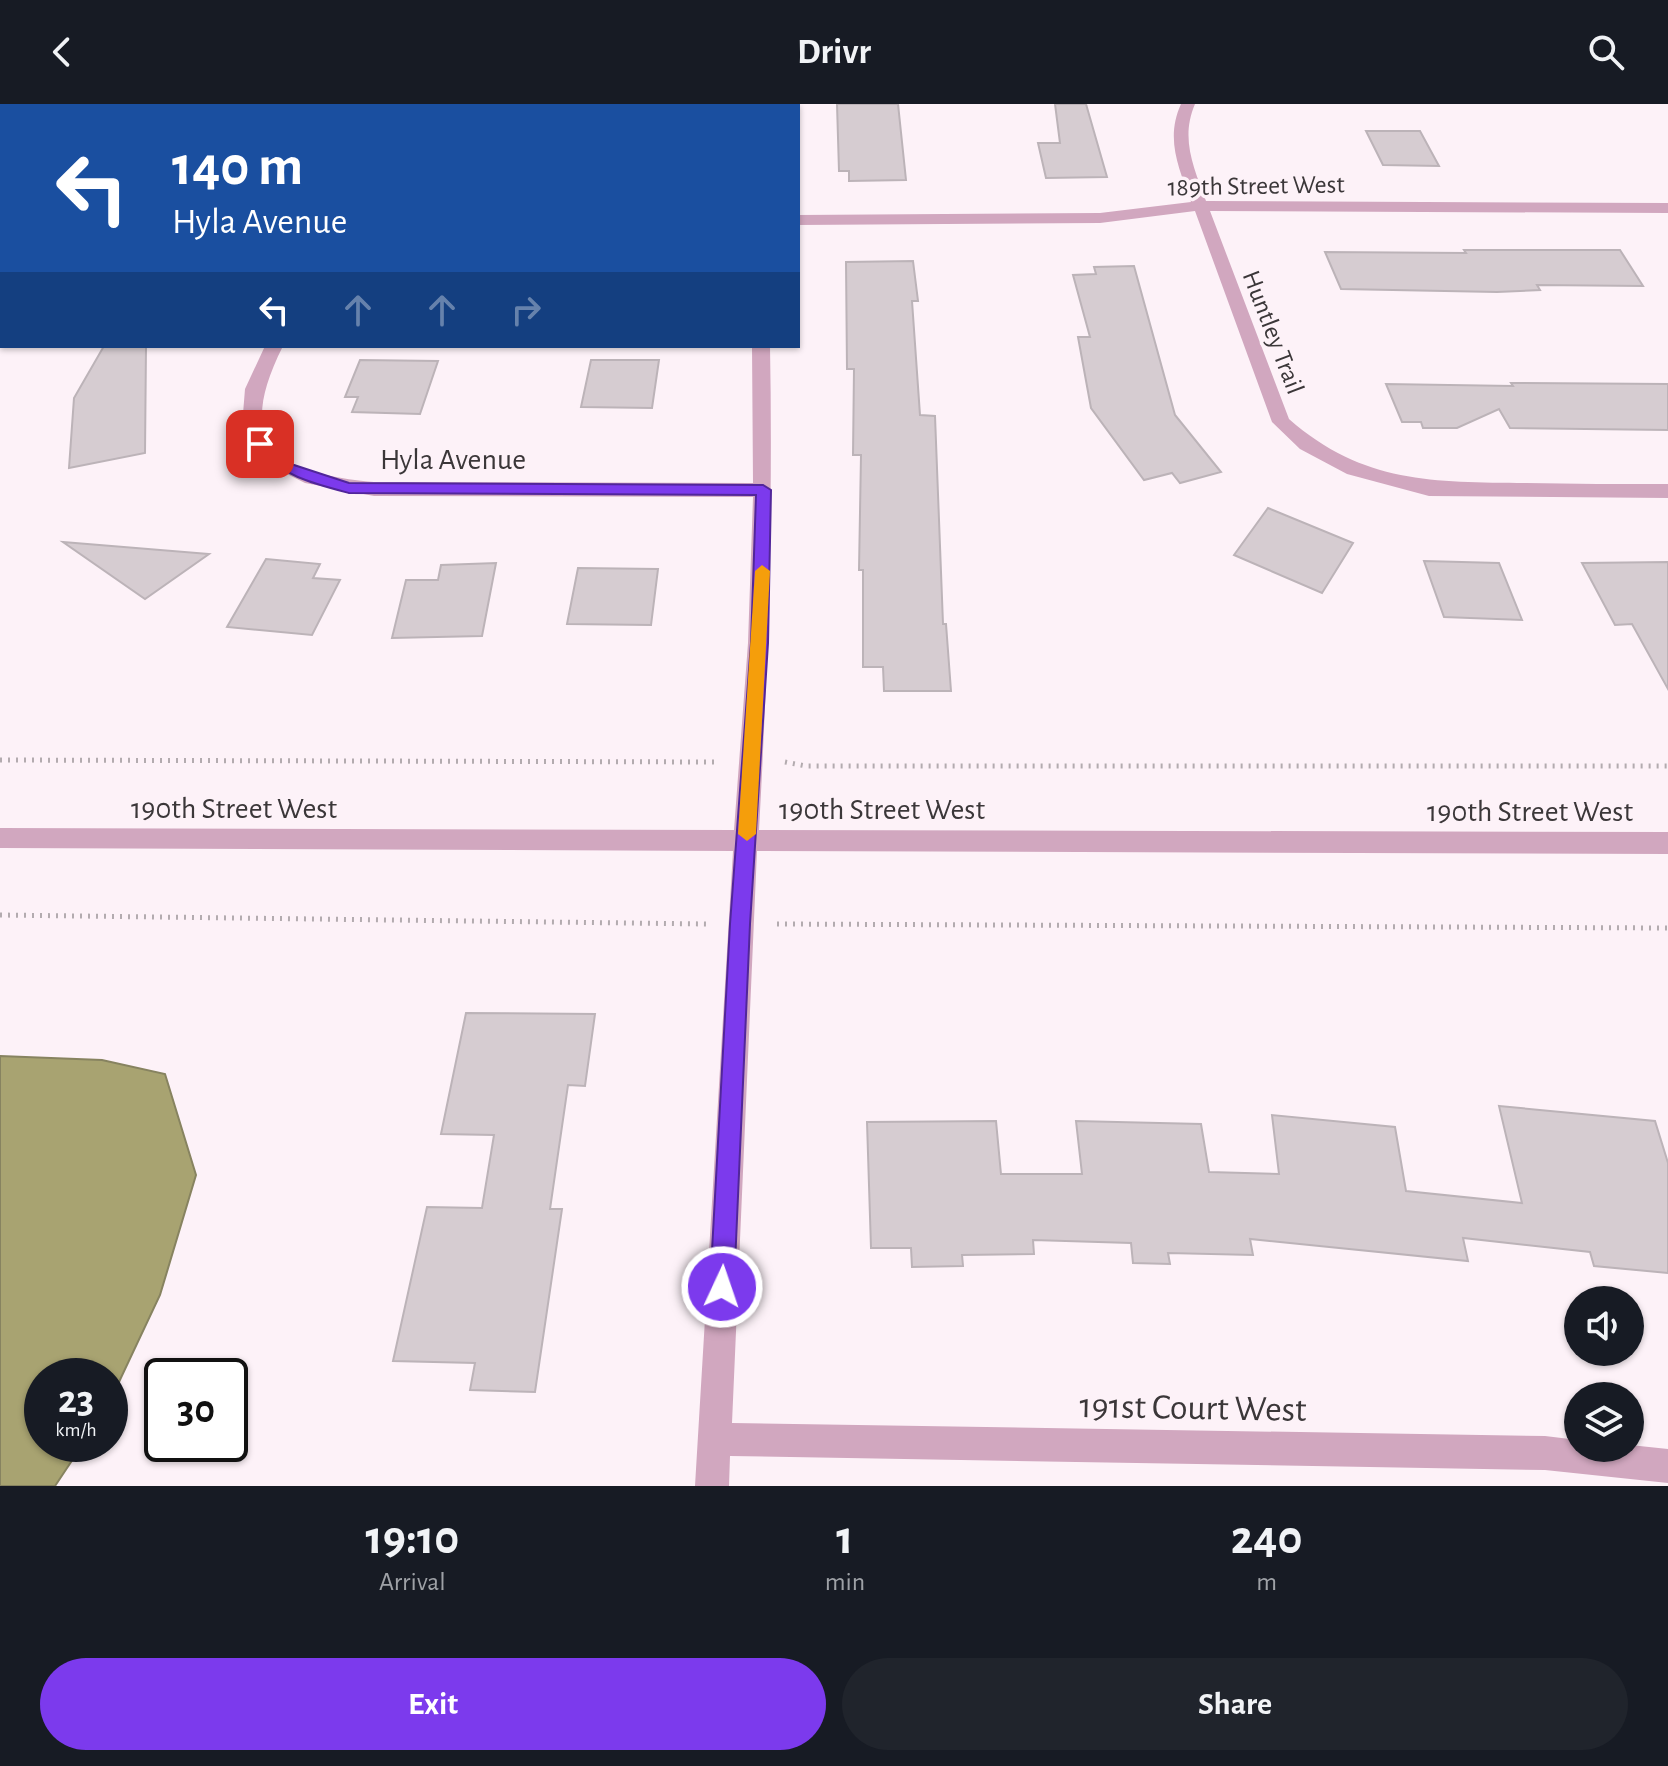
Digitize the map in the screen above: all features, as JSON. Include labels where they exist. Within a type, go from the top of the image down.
[{"type":"street","name":"Huntley Trail","points":[[1188,104],[1181,120],[1181,154],[1198,206],[1281,422],[1307,445],[1354,469],[1429,489],[1668,491]]},
{"type":"street","name":"189th Street West","points":[[800,220],[1100,218],[1198,206],[1668,208]]},
{"type":"street","name":"Hyla Avenue","points":[[273,348],[251,400],[253,430],[265,450],[286,468],[325,483],[374,489],[763,490]]},
{"type":"street","points":[[712,1486],[740,924],[753,762],[763,490],[761,348]]},
{"type":"street","name":"190th Street West","points":[[0,838],[1668,843]]},
{"type":"street","name":"191st Court West","points":[[715,1439],[1545,1453],[1668,1466]]},
{"type":"path","points":[[0,760],[753,762],[806,766],[1668,766]]},
{"type":"path","points":[[0,915],[740,924],[1668,928]]},
{"type":"shaded area","points":[[0,1056],[102,1060],[165,1074],[196,1175],[160,1295],[128,1363],[128,1358],[24,1358],[24,1462],[71,1462],[55,1486],[0,1486]]},
{"type":"building","points":[[837,104],[898,104],[906,180],[849,181],[849,171],[839,171]]},
{"type":"building","points":[[1055,104],[1086,104],[1107,177],[1046,178],[1038,143],[1060,143]]},
{"type":"building","points":[[1366,131],[1420,131],[1439,166],[1383,165]]},
{"type":"building","points":[[1464,250],[1620,250],[1643,286],[1537,285],[1540,290],[1497,292],[1341,289],[1325,252],[1466,253]]},
{"type":"building","points":[[913,261],[918,301],[912,301],[920,415],[935,416],[943,624],[946,624],[951,691],[884,691],[883,667],[863,667],[863,570],[859,570],[861,455],[853,455],[854,369],[847,369],[846,262]]},
{"type":"building","points":[[1134,266],[1175,415],[1221,472],[1180,483],[1172,473],[1144,480],[1091,408],[1078,337],[1090,337],[1073,275],[1096,274],[1094,267]]},
{"type":"building","points":[[103,348],[146,348],[145,453],[69,468],[74,398]]},
{"type":"building","points":[[360,360],[438,361],[420,414],[352,412],[358,397],[345,397]]},
{"type":"building","points":[[591,360],[659,360],[652,408],[581,407]]},
{"type":"building","points":[[1511,383],[1668,384],[1668,430],[1510,428],[1499,409],[1457,428],[1423,428],[1421,422],[1402,422],[1386,384],[1513,386]]},
{"type":"building","points":[[1268,508],[1353,543],[1322,593],[1234,555]]},
{"type":"building","points":[[63,542],[209,554],[145,599]]},
{"type":"building","points":[[266,559],[320,564],[313,578],[340,580],[312,635],[227,627]]},
{"type":"building","points":[[1424,561],[1499,563],[1522,620],[1444,617]]},
{"type":"building","points":[[1668,562],[1668,689],[1632,624],[1615,625],[1582,563]]},
{"type":"building","points":[[496,563],[482,636],[392,638],[406,580],[438,580],[441,565]]},
{"type":"building","points":[[578,568],[658,569],[651,625],[567,624]]},
{"type":"building","points":[[466,1013],[595,1014],[585,1086],[568,1085],[550,1209],[562,1209],[535,1392],[470,1390],[475,1363],[393,1361],[427,1207],[482,1208],[494,1135],[441,1134]]},
{"type":"building","points":[[1499,1106],[1655,1121],[1668,1163],[1668,1273],[1594,1266],[1590,1252],[1463,1238],[1468,1261],[1250,1239],[1253,1255],[1168,1253],[1170,1264],[1133,1263],[1131,1243],[1033,1240],[1034,1254],[962,1255],[963,1266],[912,1267],[911,1248],[871,1248],[867,1122],[996,1121],[1001,1174],[1082,1174],[1076,1121],[1201,1124],[1209,1172],[1279,1174],[1272,1115],[1395,1127],[1406,1191],[1522,1203]]},
{"type":"slow traffic","points":[[747,834],[762,571]]},
{"type":"route","points":[[260,444],[271,457],[304,477],[349,488],[763,490],[763,562],[753,762],[740,924],[722,1287]]}]
